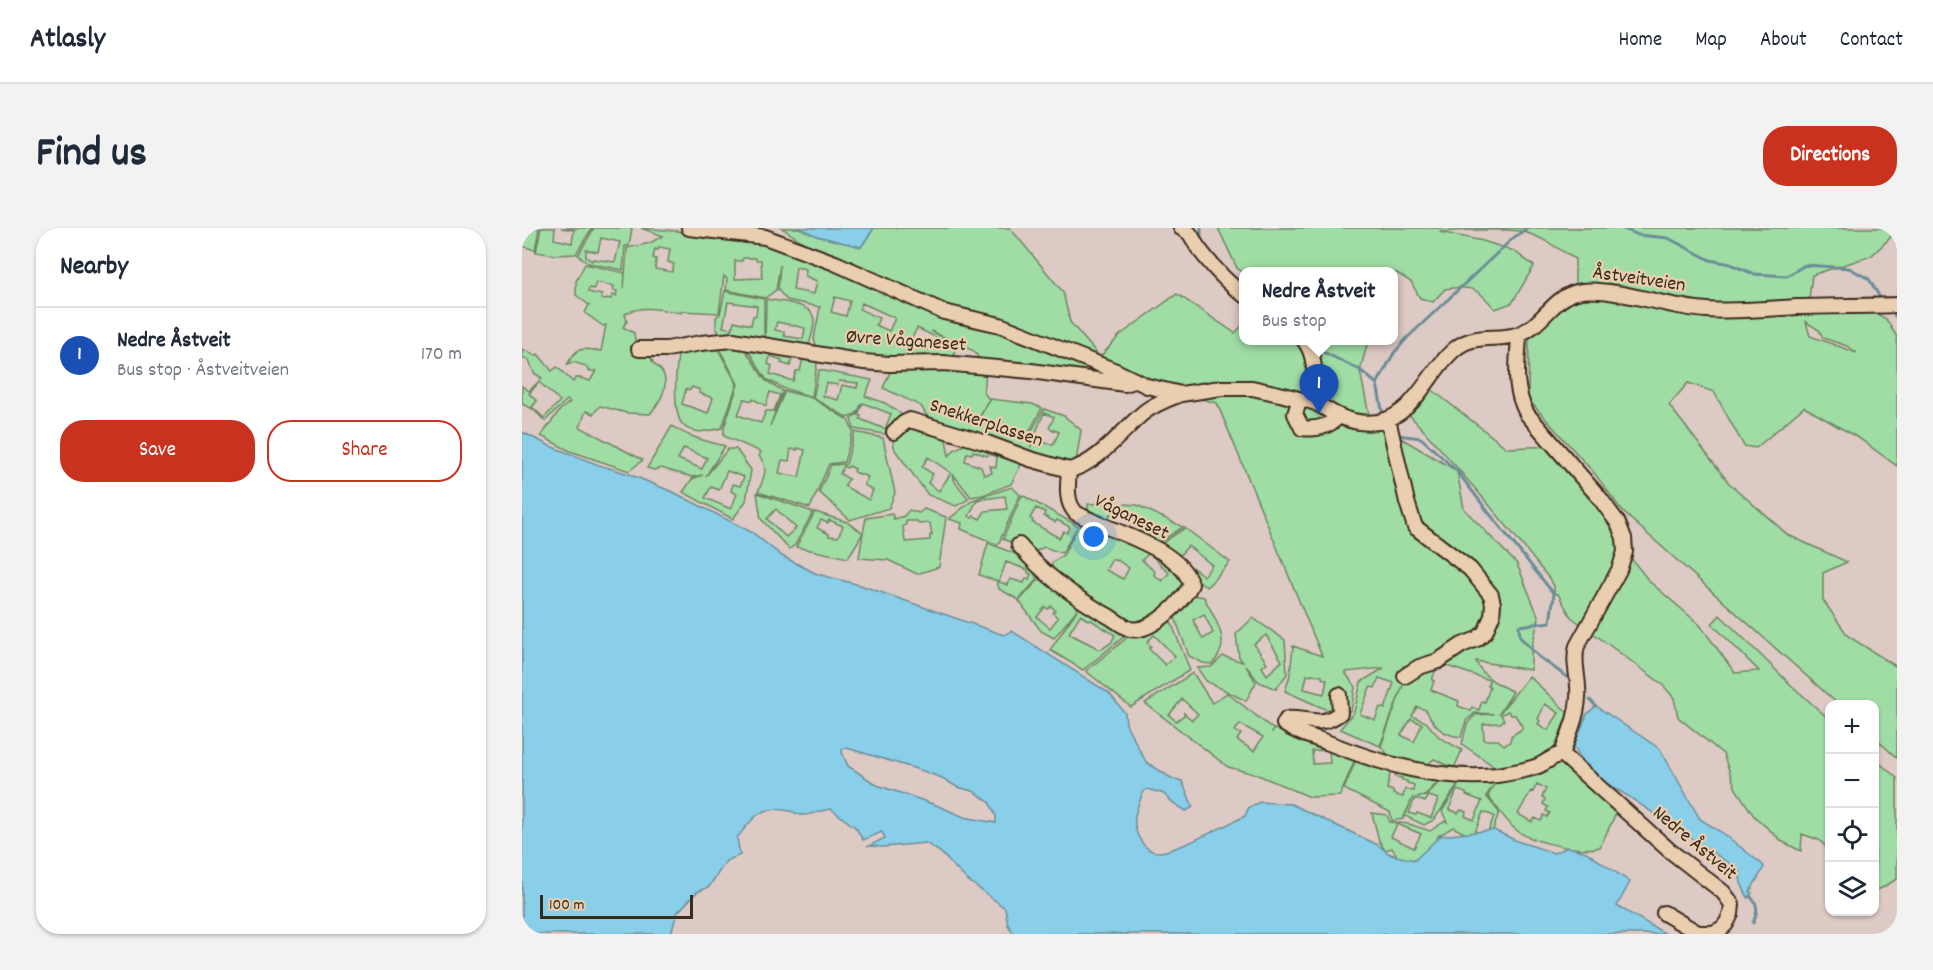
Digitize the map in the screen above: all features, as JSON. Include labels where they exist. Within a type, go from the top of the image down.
[{"type":"street","points":[[689,228],[765,237],[835,263],[944,312],[1000,325],[1116,371],[1134,381],[1181,394]]},
{"type":"street","points":[[1185,229],[1192,235],[1198,248],[1239,291]]},
{"type":"street","name":"Åstveitveien","points":[[1386,424],[1406,410],[1437,367],[1456,348],[1476,338],[1519,334],[1537,324],[1554,304],[1566,296],[1589,290],[1704,310],[1743,311],[1895,305]]},
{"type":"street","points":[[1339,695],[1340,713],[1335,717],[1325,722],[1287,719],[1284,724],[1305,735],[1379,761],[1449,775],[1496,775],[1540,766],[1553,756],[1562,754],[1574,721],[1578,699],[1574,654],[1619,570],[1625,552],[1618,523],[1527,414],[1520,401],[1516,384],[1519,334]]},
{"type":"street","name":"Øvre Våganeset","points":[[639,349],[668,349],[734,340],[864,362],[943,363],[1031,371],[1125,384],[1134,381]]},
{"type":"street","points":[[1307,345],[1313,357],[1315,370],[1307,400],[1298,405],[1295,414],[1302,428],[1312,429],[1322,428],[1339,416]]},
{"type":"street","points":[[1069,470],[1076,469],[1094,458],[1152,407],[1181,394],[1221,388],[1252,388],[1284,394],[1307,400],[1339,416],[1363,424],[1386,424],[1415,527],[1470,569],[1491,595],[1493,604],[1492,616],[1485,632],[1477,639],[1405,676]]},
{"type":"street","name":"Snekkerplassen","points":[[894,432],[910,420],[1069,470]]},
{"type":"street","name":"Våganeset","points":[[1019,545],[1055,581],[1131,630],[1144,628],[1158,620],[1183,600],[1191,584],[1189,578],[1175,563],[1151,546],[1083,517],[1072,508],[1068,488],[1069,470]]},
{"type":"street","name":"Nedre Åstveit","points":[[1562,754],[1669,850],[1723,892],[1732,904],[1731,915],[1726,924],[1713,933],[1698,933],[1664,913]]},
{"type":"green space","points":[[522,228],[539,228],[535,250],[522,246]]},
{"type":"green space","points":[[541,228],[555,228],[554,239],[572,243],[574,230],[561,228],[592,228],[576,254],[555,255],[536,252]]},
{"type":"green space","points":[[594,228],[632,228],[629,246],[625,246],[623,270],[588,263],[578,255]],"holes":[[[601,238],[620,242],[615,262],[593,259],[592,261],[586,257],[586,250],[598,252]]]},
{"type":"green space","points":[[641,228],[711,234],[761,242],[850,274],[782,228],[799,228],[817,236],[861,247],[874,228],[1010,228],[1063,292],[1070,322],[1100,357],[1120,335],[1177,294],[1235,333],[1239,329],[1239,345],[1367,345],[1360,371],[1370,420],[1457,471],[1464,509],[1517,564],[1539,618],[1531,649],[1531,670],[1476,661],[1487,676],[1513,692],[1499,714],[1529,676],[1568,713],[1555,746],[1538,762],[1508,769],[1495,767],[1462,744],[1467,724],[1475,715],[1494,714],[1475,713],[1466,721],[1461,737],[1440,729],[1426,710],[1417,707],[1412,716],[1426,722],[1440,738],[1462,750],[1454,768],[1434,759],[1425,767],[1391,759],[1381,746],[1403,685],[1380,746],[1340,729],[1354,712],[1361,682],[1384,668],[1345,672],[1355,687],[1351,711],[1325,709],[1285,691],[1290,675],[1293,646],[1322,656],[1217,403],[1178,393],[980,360],[974,351],[931,331],[956,344],[953,360],[890,362],[817,351],[814,339],[820,307],[787,300],[778,290],[780,265],[776,290],[765,298],[726,290],[727,279],[724,276],[719,313],[682,311],[681,313],[645,308],[625,314],[627,321],[623,327],[634,333],[637,354],[650,353],[654,364],[663,373],[664,390],[650,414],[627,413],[600,406],[593,414],[586,411],[580,427],[643,460],[629,471],[570,451],[541,436],[560,410],[570,402],[567,400],[545,421],[533,409],[522,404],[522,386],[529,391],[542,378],[534,373],[529,360],[522,357],[522,349],[536,356],[538,354],[552,371],[557,367],[573,382],[576,378],[590,381],[596,371],[588,371],[586,366],[573,362],[567,365],[577,351],[589,349],[601,351],[606,325],[603,326],[585,313],[589,305],[576,295],[576,281],[585,264],[625,273],[624,288],[627,248],[650,243],[663,236]],"holes":[[[659,247],[670,249],[668,262],[674,264],[672,272],[655,269],[656,259],[653,258],[655,249],[658,250]],[[743,258],[761,260],[762,278],[735,279],[735,261],[742,261]],[[796,267],[806,269],[805,276],[817,281],[814,294],[793,290]],[[596,282],[614,286],[613,290],[617,291],[616,296],[612,295],[611,299],[606,300],[601,299],[602,295],[588,292],[589,288],[594,289]],[[835,297],[850,301],[846,316],[831,312]],[[862,303],[895,318],[889,331],[876,325],[879,318],[859,309]],[[917,328],[942,340],[937,350],[929,347],[927,350],[911,340]],[[539,382],[560,401],[544,418],[532,407],[537,401],[529,394]],[[1442,661],[1423,669],[1410,680],[1403,666]],[[1444,665],[1489,680],[1488,686],[1490,687],[1485,702],[1482,701],[1479,710],[1472,707],[1471,711],[1458,706],[1459,701],[1431,690],[1436,669],[1441,670]],[[1307,675],[1322,676],[1327,680],[1324,694],[1304,689]],[[1379,678],[1394,683],[1385,709],[1380,707],[1375,720],[1360,714],[1370,687],[1375,688]],[[1545,704],[1559,713],[1548,730],[1538,724],[1540,721],[1538,719]],[[1508,711],[1511,715],[1515,715],[1522,729],[1511,736],[1509,743],[1504,745],[1498,740],[1484,740],[1483,724],[1500,723],[1504,720],[1501,715]],[[1411,719],[1422,724],[1414,742],[1401,735]]]},
{"type":"green space","points":[[1218,228],[1620,228],[1627,231],[1627,228],[1896,228],[1890,238],[1871,256],[1812,275],[1808,307],[1866,307],[1886,319],[1897,337],[1897,466],[1860,439],[1804,407],[1756,448],[1744,446],[1714,392],[1688,383],[1669,405],[1729,483],[1788,535],[1847,562],[1823,573],[1823,600],[1848,636],[1897,667],[1897,758],[1879,742],[1879,700],[1834,700],[1623,512],[1595,474],[1528,399],[1529,335],[1575,300],[1575,259],[1542,239],[1520,231],[1489,229],[1439,232],[1483,241],[1514,251],[1534,266],[1512,303],[1495,309],[1479,292],[1468,288],[1445,289],[1433,302],[1420,298],[1411,282],[1398,274],[1398,267],[1239,267],[1239,269]],"holes":[[[1806,322],[1819,330],[1823,338],[1847,346],[1857,353],[1810,336]]]},
{"type":"green space","points":[[725,291],[764,299],[764,343],[723,337],[716,328],[716,317],[720,314]],"holes":[[[728,302],[757,306],[756,316],[753,316],[751,325],[734,321],[732,329],[723,327]]]},
{"type":"green space","points":[[766,299],[803,307],[813,316],[813,329],[807,350],[765,343]],"holes":[[[777,322],[805,328],[803,339],[784,336],[784,332],[775,330]]]},
{"type":"green space","points":[[740,342],[765,380],[783,391],[770,426],[785,391],[812,398],[848,420],[853,431],[844,462],[829,464],[810,508],[758,492],[765,469],[759,456],[761,452],[724,436],[724,428],[738,384],[717,344]],"holes":[[[770,392],[780,395],[774,411],[766,411],[761,423],[738,415],[744,399],[752,401],[753,399],[766,406]],[[797,448],[805,450],[799,477],[779,473],[782,460],[789,461],[791,449],[797,450]]]},
{"type":"green space","points":[[715,344],[737,384],[722,428],[696,431],[682,424],[676,400],[678,354]],"holes":[[[692,387],[700,390],[699,393],[713,398],[708,413],[682,404],[686,389],[690,390]]]},
{"type":"green space","points":[[744,344],[818,357],[812,397],[783,388],[766,379]],"holes":[[[770,356],[782,360],[781,363],[790,366],[793,356],[803,359],[800,371],[796,371],[793,381],[770,374],[772,366],[768,364]]]},
{"type":"green space","points":[[892,368],[986,371],[984,393],[989,399],[980,416],[991,399],[1032,404],[1042,408],[1028,434],[1031,446],[1030,434],[1044,409],[1064,416],[1081,430],[1076,462],[1067,464],[1029,451],[1028,453],[927,416],[921,406],[883,388]],"holes":[[[1044,413],[1054,417],[1049,428],[1059,432],[1053,445],[1033,439]]]},
{"type":"green space","points":[[819,370],[872,380],[865,396],[885,403],[901,414],[900,422],[884,434],[854,429],[851,419],[857,414],[862,403],[857,413],[848,418],[813,398]],"holes":[[[839,381],[858,383],[857,388],[842,385],[838,400],[823,396],[826,383],[838,385]],[[863,403],[891,414],[885,429],[860,419],[861,416],[858,415]]]},
{"type":"green space","points":[[1422,382],[1507,448],[1555,446],[1618,523],[1626,552],[1649,581],[1700,625],[1735,673],[1759,671],[1712,624],[1720,615],[1825,715],[1825,846],[1819,840],[1802,834],[1801,851],[1783,842],[1754,816],[1736,789],[1723,754],[1678,717],[1674,698],[1662,684],[1571,617],[1558,594],[1554,594],[1551,581],[1533,558],[1458,469],[1399,404]]},
{"type":"green space","points":[[672,426],[691,436],[725,446],[706,476],[728,449],[736,449],[751,470],[746,501],[733,519],[683,492],[692,479],[703,475],[692,477],[661,468],[654,470],[647,468]],"holes":[[[684,448],[707,458],[702,469],[678,459]],[[727,471],[744,477],[740,486],[733,484],[731,491],[737,494],[731,509],[705,498],[711,487],[719,490]]]},
{"type":"green space","points":[[907,428],[946,439],[949,456],[954,450],[971,441],[1023,461],[1011,484],[983,495],[971,497],[953,474],[955,482],[969,499],[956,506],[928,495],[895,450],[892,437]],"holes":[[[973,451],[997,457],[996,468],[990,466],[992,473],[984,475],[981,467],[965,461],[967,453],[972,454]],[[928,457],[951,473],[939,491],[928,483],[933,474],[922,467]]]},
{"type":"green space","points":[[855,432],[883,438],[895,493],[889,508],[850,520],[819,492],[831,465],[846,464]],"holes":[[[844,466],[847,468],[849,466],[855,469],[854,472],[868,477],[864,485],[873,490],[869,500],[844,486],[849,479],[840,474]]]},
{"type":"green space","points":[[1012,487],[1020,495],[998,545],[961,529],[962,523],[949,519],[973,500]],"holes":[[[1005,496],[1007,509],[985,511],[980,519],[969,516],[977,500]]]},
{"type":"green space","points":[[757,493],[813,512],[795,545],[789,549],[761,519]],"holes":[[[776,509],[796,528],[786,537],[767,519]]]},
{"type":"green space","points":[[1022,495],[1078,526],[1098,529],[1129,541],[1172,564],[1186,587],[1164,614],[1138,626],[1075,592],[1052,569],[1052,563],[1064,554],[1077,528],[1062,553],[1044,547],[1034,552],[1003,539]],"holes":[[[1036,508],[1045,512],[1044,516],[1070,527],[1067,533],[1064,531],[1059,538],[1032,522],[1030,518]],[[1149,553],[1169,573],[1162,581],[1142,560]],[[1112,559],[1129,568],[1123,579],[1106,570]]]},
{"type":"green space","points":[[1088,504],[1137,505],[1183,527],[1154,546],[1088,516]],"holes":[[[1110,514],[1130,516],[1146,527],[1144,532],[1139,530],[1138,532],[1109,518]]]},
{"type":"green space","points":[[924,509],[946,517],[939,567],[917,574],[888,560],[859,558],[866,518],[892,514],[894,519],[904,516],[909,510],[919,513]],"holes":[[[906,521],[917,521],[919,524],[930,523],[932,535],[930,535],[930,540],[905,542],[903,526],[906,525]]]},
{"type":"green space","points":[[815,512],[847,522],[863,533],[848,558],[796,547]],"holes":[[[821,520],[828,523],[829,520],[843,526],[838,537],[829,536],[817,528]]]},
{"type":"green space","points":[[1185,528],[1230,562],[1207,587],[1156,547]],"holes":[[[1188,546],[1212,565],[1204,576],[1179,556]]]},
{"type":"green space","points":[[988,543],[1028,559],[1037,579],[1019,600],[999,589],[997,581],[979,575]],"holes":[[[1006,562],[1028,570],[1031,574],[1024,583],[1010,579],[1008,585],[999,582]]]},
{"type":"green space","points":[[1039,579],[1054,583],[1131,631],[1083,670],[1050,650],[1079,607],[1054,638],[1041,631],[1019,601]],"holes":[[[1051,606],[1058,618],[1050,628],[1037,617],[1045,607],[1048,609]],[[1080,615],[1115,635],[1111,643],[1100,650],[1069,633]]]},
{"type":"green space","points":[[1192,595],[1204,597],[1222,639],[1222,648],[1212,664],[1203,663],[1189,656],[1175,618],[1176,609]],"holes":[[[1204,614],[1213,633],[1203,639],[1193,620]]]},
{"type":"green space","points":[[1169,617],[1190,670],[1131,707],[1086,671],[1133,633]],"holes":[[[1154,635],[1175,656],[1165,665],[1149,649],[1151,646],[1147,642]]]},
{"type":"green space","points":[[1253,618],[1285,640],[1287,674],[1276,689],[1259,682],[1246,666],[1256,682],[1246,701],[1206,681],[1197,668],[1211,667],[1223,656],[1243,662],[1239,657],[1236,634]],"holes":[[[1266,635],[1282,661],[1267,675],[1262,667],[1267,663],[1254,644]]]},
{"type":"green space","points":[[1193,673],[1212,703],[1227,693],[1273,729],[1272,733],[1274,729],[1357,754],[1340,796],[1310,797],[1258,775],[1228,767],[1145,703]],"holes":[[[1182,699],[1198,714],[1192,720],[1184,713],[1176,721],[1169,715]],[[1240,724],[1263,737],[1254,751],[1237,740],[1241,734],[1235,731]],[[1329,750],[1330,763],[1313,764],[1312,751]]]},
{"type":"green space","points":[[1358,755],[1443,777],[1425,795],[1417,797],[1426,796],[1444,777],[1462,779],[1434,820],[1424,825],[1405,816],[1413,797],[1403,819],[1392,821],[1390,812],[1344,789]],"holes":[[[1391,769],[1397,770],[1395,777],[1414,785],[1413,791],[1405,789],[1403,797],[1387,789]],[[1429,796],[1438,799],[1431,818],[1409,813],[1415,798],[1425,802]]]},
{"type":"green space","points":[[1559,761],[1617,811],[1600,847],[1581,849],[1556,845],[1532,838],[1515,829],[1488,796],[1494,785],[1486,796],[1499,812],[1490,839],[1466,834],[1453,827],[1438,836],[1433,861],[1421,858],[1414,859],[1415,862],[1389,858],[1391,854],[1395,856],[1396,854],[1392,848],[1385,850],[1379,841],[1372,813],[1387,815],[1390,822],[1409,824],[1430,831],[1445,821],[1447,822],[1442,811],[1463,778]],"holes":[[[1537,784],[1546,789],[1542,797],[1545,799],[1543,804],[1548,807],[1546,811],[1550,813],[1547,817],[1544,815],[1541,821],[1535,818],[1532,822],[1518,814],[1531,791],[1533,792]],[[1457,790],[1482,801],[1474,820],[1465,816],[1466,812],[1461,810],[1458,813],[1449,809]],[[1483,812],[1494,816],[1486,837],[1475,832]],[[1397,824],[1421,834],[1414,848],[1391,837]]]},
{"type":"green space","points":[[1879,762],[1897,778],[1897,879],[1880,889]]},
{"type":"water","points":[[799,228],[874,228],[861,247],[817,236]]},
{"type":"water","points":[[522,432],[550,446],[675,493],[753,533],[782,556],[817,574],[860,585],[1004,635],[1012,631],[1109,693],[1125,713],[1126,724],[1146,762],[1171,778],[1182,781],[1193,807],[1186,811],[1164,794],[1148,789],[1143,791],[1135,823],[1140,840],[1148,849],[1159,852],[1167,851],[1202,837],[1245,816],[1249,807],[1260,802],[1291,804],[1378,845],[1391,855],[1415,860],[1440,836],[1494,830],[1517,841],[1554,853],[1568,847],[1586,852],[1630,882],[1617,906],[1666,934],[1014,934],[1008,925],[1005,908],[966,879],[940,852],[926,843],[869,846],[885,838],[882,832],[863,840],[856,828],[831,809],[801,815],[772,809],[759,814],[748,824],[737,838],[740,855],[726,861],[709,887],[697,892],[677,913],[671,934],[522,934]],"holes":[[[847,748],[923,771],[957,787],[973,791],[989,802],[996,816],[996,823],[964,817],[877,785],[848,766],[842,749]]]},
{"type":"water","points":[[1596,706],[1660,749],[1700,819],[1724,834],[1763,865],[1748,898],[1741,883],[1739,870],[1607,784],[1583,761],[1574,746],[1587,714]]},
{"type":"waterway","points":[[1201,228],[1201,241]]},
{"type":"waterway","points":[[1383,415],[1377,384],[1394,353],[1511,240],[1527,228]]},
{"type":"waterway","points":[[1622,228],[1638,235],[1668,238],[1710,260],[1730,264],[1754,274],[1787,276],[1805,265],[1849,268],[1869,279],[1882,301]]},
{"type":"waterway","points":[[1890,311],[1897,318]]},
{"type":"waterway","points":[[1313,347],[1360,370],[1377,384]]},
{"type":"waterway","points":[[1397,435],[1421,438],[1457,471],[1554,594],[1550,622],[1519,626],[1520,637],[1538,656],[1571,680]]},
{"type":"waterway","points":[[1590,700],[1596,706]]},
{"type":"waterway","points":[[1750,896],[1757,908],[1753,923]]},
{"type":"place","name":"Nedre Åstveit","points":[[1319,414]]}]
